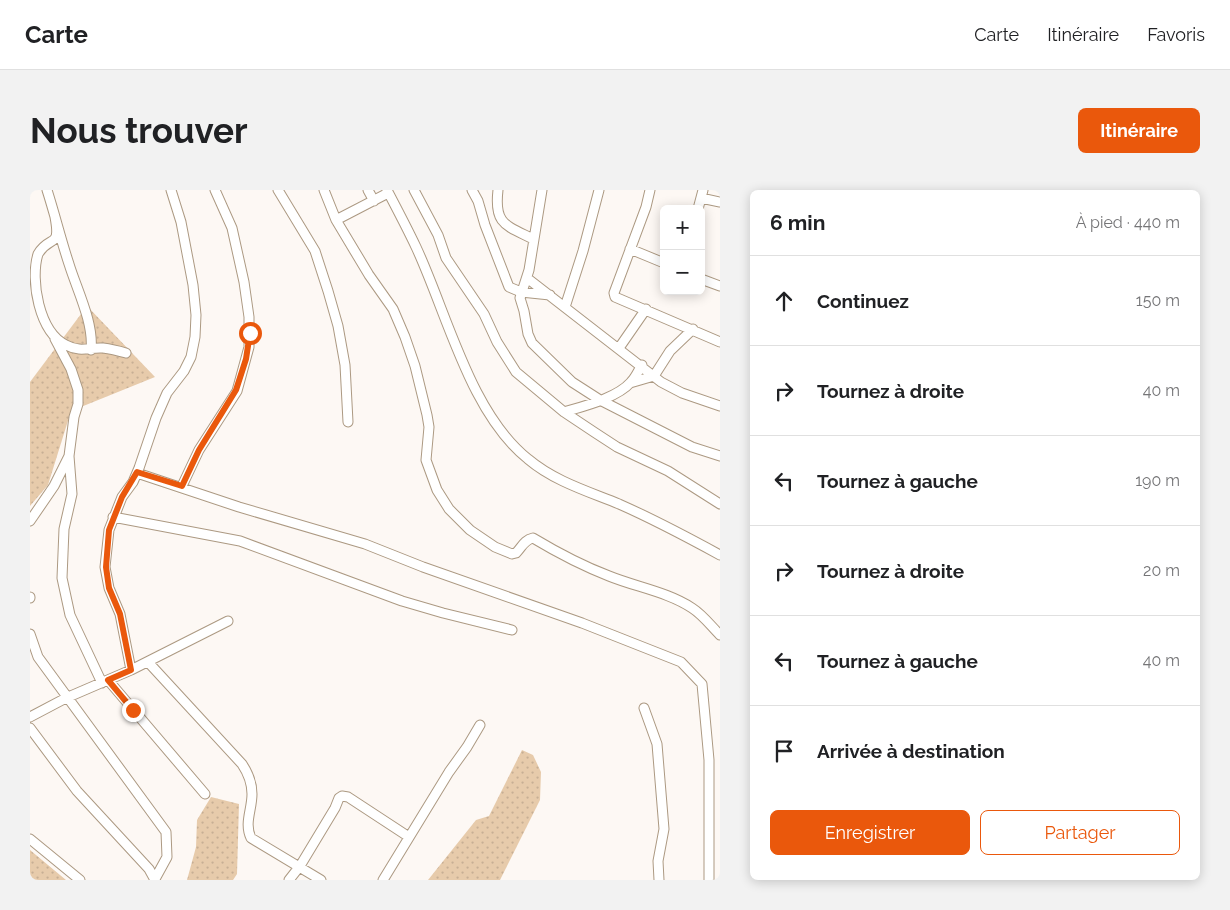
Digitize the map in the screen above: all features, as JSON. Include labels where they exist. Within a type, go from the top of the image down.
[{"type":"street","points":[[47,190],[88,323],[91,336],[91,350]]},
{"type":"street","points":[[131,670],[120,614],[109,588],[106,567],[106,543],[113,517],[144,458],[156,418],[167,393],[184,371],[191,357],[195,337],[196,315],[193,285],[181,222],[172,190]]},
{"type":"street","points":[[182,486],[199,450],[236,390],[249,348],[249,317],[244,282],[232,228],[215,190]]},
{"type":"street","points":[[278,190],[315,252],[328,291],[346,365],[348,422]]},
{"type":"street","points":[[324,190],[336,220],[369,275],[393,309],[402,329],[415,366],[430,427],[426,460],[436,490],[450,509],[470,530],[495,547],[512,554],[516,553],[528,539],[533,538],[564,556],[600,572],[668,596],[690,607],[720,635]]},
{"type":"street","points":[[368,190],[374,201]]},
{"type":"street","points":[[414,190],[438,235],[446,258],[484,314],[508,361],[521,377],[564,412],[617,447],[668,471],[720,504]]},
{"type":"street","points":[[472,190],[478,201],[485,226],[508,286],[521,292],[550,296]]},
{"type":"street","points":[[498,190],[497,207],[501,220],[512,229],[533,239]]},
{"type":"street","points":[[542,190],[527,278],[521,292],[520,301],[532,343],[572,382],[600,400],[684,443],[720,456]]},
{"type":"street","points":[[565,307],[583,251],[599,190]]},
{"type":"street","points":[[650,190],[646,207],[614,295],[617,298],[720,342]]},
{"type":"street","points":[[336,220],[374,201],[388,191],[416,248],[474,386],[502,433],[514,448],[528,460],[558,479],[620,505],[720,555]]},
{"type":"street","points":[[702,194],[720,202]]},
{"type":"street","points":[[56,217],[58,233],[55,239],[48,243],[38,254],[32,276],[33,296],[43,322],[54,337],[71,369],[78,390],[78,404],[74,417],[69,456],[72,494],[64,529],[62,578],[70,615],[105,681],[205,794]]},
{"type":"street","points":[[630,249],[660,261]]},
{"type":"street","points":[[527,278],[642,365],[661,382],[682,393],[720,406]]},
{"type":"street","points":[[705,280],[720,286]]},
{"type":"street","points":[[619,348],[646,309]]},
{"type":"street","points":[[564,412],[600,400],[630,383],[654,376],[670,351],[693,329]]},
{"type":"street","points":[[54,337],[65,345],[78,350],[103,348],[126,353]]},
{"type":"street","points":[[630,383],[642,365]]},
{"type":"street","points":[[30,521],[54,486],[69,456]]},
{"type":"street","points":[[137,472],[239,507],[365,544],[423,567],[582,623],[681,662],[702,684],[709,760],[709,880]]},
{"type":"street","points":[[113,517],[240,541],[402,601],[443,614],[512,630]]},
{"type":"street","points":[[30,716],[148,662],[228,621]]},
{"type":"street","points":[[30,634],[38,657],[66,698],[166,832],[167,857],[155,880]]},
{"type":"street","points":[[148,662],[242,764],[251,783],[252,795],[248,832],[252,838],[321,880]]},
{"type":"street","points":[[644,708],[657,744],[664,829],[658,861],[658,880]]},
{"type":"street","points":[[383,880],[480,725]]},
{"type":"street","points":[[30,728],[64,776],[149,869],[155,880]]},
{"type":"street","points":[[289,880],[300,866],[339,798],[342,796],[409,837]]},
{"type":"street","points":[[30,839],[80,880]]},
{"type":"shaded area","points":[[87,306],[155,377],[71,411],[48,485],[30,506],[30,382]]},
{"type":"shaded area","points":[[522,750],[533,755],[541,772],[540,800],[500,880],[428,880],[476,820],[489,816]]},
{"type":"shaded area","points":[[211,797],[239,804],[237,874],[233,880],[187,880],[196,847],[197,820]]},
{"type":"shaded area","points":[[30,850],[66,880],[30,880]]},
{"type":"route","points":[[133,710],[108,680],[131,670],[121,627],[120,614],[109,588],[106,567],[106,543],[113,517],[137,472],[182,486],[199,450],[240,381],[249,348],[250,333]]}]
